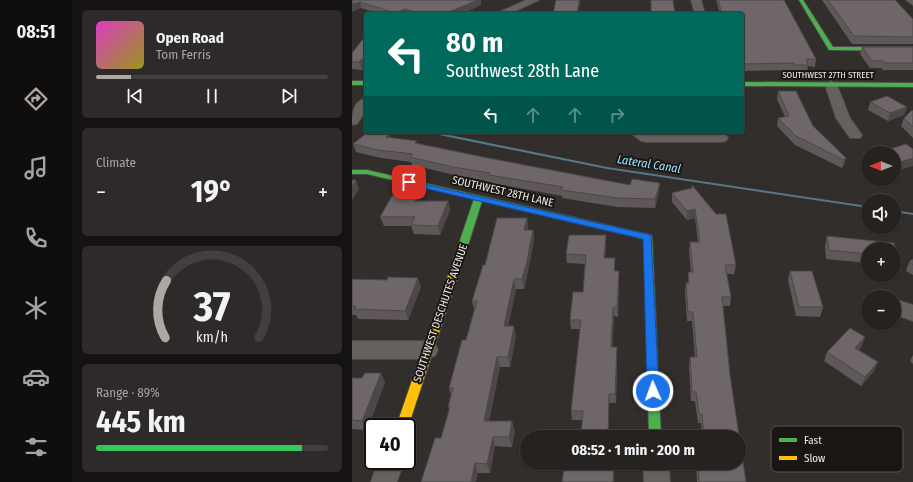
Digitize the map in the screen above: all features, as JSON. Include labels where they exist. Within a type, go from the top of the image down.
[{"type":"street","points":[[505,12],[534,0]]},
{"type":"street","points":[[696,0],[699,12]]},
{"type":"street","points":[[801,0],[831,49],[913,49]]},
{"type":"street","points":[[352,83],[364,83]]},
{"type":"street","name":"SOUTHWEST 27TH STREET","points":[[744,84],[913,85]]},
{"type":"street","points":[[830,85],[845,125],[855,135]]},
{"type":"street","points":[[352,121],[364,105]]},
{"type":"street","points":[[639,134],[646,138],[721,138]]},
{"type":"street","name":"SOUTHWEST 28TH LANE","points":[[352,172],[367,172],[648,237],[655,430]]},
{"type":"street","name":"SOUTHWEST DESCHUTES AVENUE","points":[[405,418],[479,198]]},
{"type":"street","points":[[901,308],[913,312]]},
{"type":"street","points":[[352,350],[427,350]]},
{"type":"street","points":[[384,482],[388,470]]},
{"type":"street","points":[[656,470],[657,482]]},
{"type":"building","points":[[352,0],[478,0],[449,12],[415,12],[405,9],[398,12],[392,12],[360,2],[352,4]]},
{"type":"building","points":[[556,0],[579,0],[577,12],[553,12]]},
{"type":"building","points":[[651,0],[673,0],[675,12],[651,12]]},
{"type":"building","points":[[718,0],[784,0],[816,59],[806,59],[808,65],[795,65],[794,63],[744,64],[744,12],[721,12]]},
{"type":"building","points":[[828,0],[895,0],[913,19],[913,37],[854,36]]},
{"type":"building","points":[[364,38],[364,58],[359,62],[352,62],[352,53]]},
{"type":"building","points":[[862,47],[913,47],[913,63],[885,63],[883,61],[872,61]]},
{"type":"building","points":[[778,91],[796,91],[813,126],[846,158],[844,160],[796,136],[778,118],[789,116]]},
{"type":"building","points":[[887,96],[907,107],[890,113],[870,102]]},
{"type":"building","points":[[912,110],[913,111],[913,127],[904,118]]},
{"type":"building","points":[[366,134],[390,134],[386,137],[417,141],[415,143],[630,185],[632,179],[660,183],[655,199],[617,198],[561,190],[563,187],[489,175],[490,173],[453,167],[410,157],[413,154],[378,150],[353,144]]},
{"type":"building","points":[[906,144],[913,149],[913,158],[901,162],[901,146],[900,146]]},
{"type":"building","points":[[352,180],[356,180],[352,187]]},
{"type":"building","points":[[692,185],[716,214],[726,214],[736,265],[725,265],[731,297],[722,297],[730,375],[738,430],[703,430],[702,414],[699,414],[696,392],[692,392],[690,357],[697,357],[693,312],[688,312],[686,283],[689,283],[688,272],[693,272],[690,242],[700,242],[695,209],[687,211],[672,193],[692,188]]},
{"type":"building","points":[[392,196],[418,196],[415,201],[448,201],[438,226],[411,225],[415,217],[380,217]]},
{"type":"building","points":[[497,218],[527,218],[524,230],[533,230],[522,279],[514,279],[504,326],[514,326],[508,357],[497,357],[484,421],[512,421],[509,437],[493,437],[487,464],[475,463],[471,482],[421,482],[435,438],[441,438],[450,407],[448,407],[453,388],[449,388],[462,340],[466,340],[477,301],[472,301],[483,265],[485,265]]},
{"type":"building","points":[[569,235],[606,235],[604,258],[615,258],[614,271],[619,271],[617,307],[613,307],[611,347],[617,347],[615,394],[609,394],[608,430],[582,430],[583,411],[571,411],[581,320],[570,320],[573,292],[583,292],[586,255],[566,254]]},
{"type":"building","points":[[827,236],[884,242],[861,242],[861,253],[829,250]]},
{"type":"building","points":[[913,259],[913,265],[909,262]]},
{"type":"building","points":[[790,271],[812,271],[823,307],[799,307]]},
{"type":"building","points":[[388,277],[418,278],[405,311],[354,309],[356,306],[352,306],[352,279],[387,280]]},
{"type":"building","points":[[850,328],[865,337],[855,348],[878,362],[865,377],[827,352]]},
{"type":"building","points":[[365,373],[381,373],[362,421],[352,420],[352,378],[362,378]]},
{"type":"building","points":[[564,470],[614,470],[613,482],[562,482]]},
{"type":"building","points":[[698,470],[744,470],[746,482],[699,482]]},
{"type":"waterway","name":"Lateral Canal","points":[[439,134],[607,168],[861,206]]},
{"type":"waterway","name":"Lateral Canal","points":[[901,212],[913,214]]},
{"type":"traffic: fast","points":[[801,0],[831,49],[913,49]]},
{"type":"traffic: fast","points":[[352,83],[364,83]]},
{"type":"traffic: fast","points":[[744,84],[913,85]]},
{"type":"traffic: fast","points":[[352,172],[367,172],[648,237],[655,430]]},
{"type":"traffic: fast","points":[[460,255],[479,198]]},
{"type":"traffic: slow","points":[[405,418],[460,255]]},
{"type":"route","points":[[409,182],[648,237],[653,391]]}]
